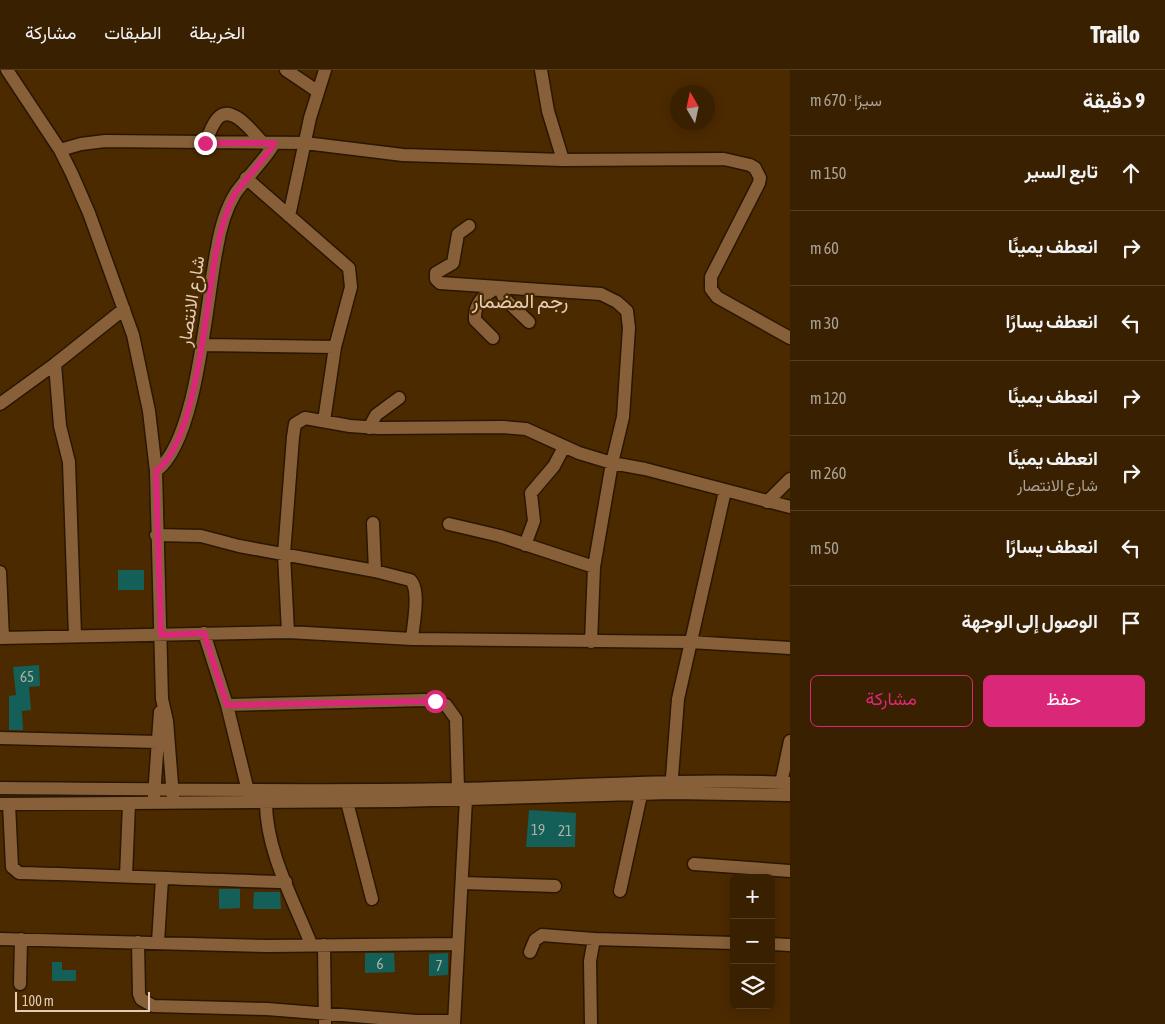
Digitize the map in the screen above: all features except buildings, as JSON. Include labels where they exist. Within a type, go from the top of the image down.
[{"type":"street","points":[[7,70],[60,150],[89,213],[133,335],[146,396],[156,471],[156,535],[161,635],[162,699],[154,803]]},
{"type":"street","points":[[286,70],[317,91]]},
{"type":"street","points":[[289,216],[317,91],[325,70]]},
{"type":"street","points":[[541,70],[548,111],[563,160]]},
{"type":"street","points":[[205,143],[217,120],[229,114],[240,119],[269,143]]},
{"type":"street","points":[[60,150],[80,144],[105,141],[305,143],[403,155],[563,160],[724,159],[753,167],[759,174],[759,183],[711,277],[710,285],[717,296],[790,338]]},
{"type":"street","name":"شارع الانتصار","points":[[156,471],[164,465],[176,445],[197,373],[219,239],[234,196],[246,178],[270,152],[269,143]]},
{"type":"street","points":[[246,178],[349,268],[351,287],[335,347],[324,421]]},
{"type":"street","points":[[469,226],[458,234],[453,263],[440,269],[436,279],[440,284],[601,294],[617,302],[627,311],[629,328],[626,391],[620,436],[612,463],[594,567],[591,642]]},
{"type":"street","points":[[499,287],[504,298],[529,322]]},
{"type":"street","points":[[493,338],[475,320],[474,312],[482,297],[499,287]]},
{"type":"street","points":[[0,404],[55,364],[124,309]]},
{"type":"street","points":[[202,345],[335,347]]},
{"type":"street","points":[[55,364],[60,426],[69,462],[75,636]]},
{"type":"street","points":[[368,428],[376,415],[399,398]]},
{"type":"street","points":[[288,632],[284,554],[293,430],[295,424],[305,418],[368,428],[516,427],[537,433],[564,447],[612,463],[645,469],[790,508]]},
{"type":"street","points":[[526,545],[534,521],[531,493],[554,466],[564,447]]},
{"type":"street","points":[[767,502],[790,479]]},
{"type":"street","points":[[671,787],[676,715],[690,642],[725,492]]},
{"type":"street","points":[[373,523],[375,571]]},
{"type":"street","points":[[449,524],[500,536],[594,567]]},
{"type":"street","points":[[156,535],[201,536],[238,546],[405,578],[414,583],[416,591],[412,639]]},
{"type":"street","points":[[0,572],[1,638],[288,632],[412,639],[690,642],[790,648]]},
{"type":"street","points":[[204,633],[227,705],[248,791]]},
{"type":"street","points":[[162,699],[167,721],[173,797]]},
{"type":"street","points":[[138,942],[139,994],[144,1002],[153,1006],[237,1007],[324,1018],[454,1022],[462,883],[462,794],[456,719],[446,705],[424,700],[227,705]]},
{"type":"street","points":[[0,738],[158,742]]},
{"type":"street","points":[[0,788],[154,789],[173,797],[266,803],[347,802],[462,794],[786,783],[790,741]]},
{"type":"street","points":[[286,882],[19,873],[14,870],[4,804],[154,803],[173,797],[248,791],[641,794],[671,787],[790,795]]},
{"type":"street","points":[[620,891],[641,794]]},
{"type":"street","points":[[347,802],[372,899]]},
{"type":"street","points":[[266,803],[270,830],[286,882],[318,944],[324,1018]]},
{"type":"street","points":[[126,876],[129,804]]},
{"type":"street","points":[[694,864],[790,871]]},
{"type":"street","points":[[158,942],[162,879]]},
{"type":"street","points":[[462,883],[556,886]]},
{"type":"street","points":[[530,952],[535,940],[542,935],[594,939],[730,943]]},
{"type":"street","points":[[0,939],[268,946],[458,944]]},
{"type":"street","points":[[20,984],[21,939]]},
{"type":"street","points":[[591,1024],[590,954],[594,939]]},
{"type":"street","points":[[775,944],[790,945]]},
{"type":"district","name":"رجم المضمار","points":[[520,300]]},
{"type":"route","points":[[205,143],[274,143],[274,147],[246,178],[234,196],[227,212],[210,284],[197,373],[176,445],[171,456],[156,471],[156,535],[161,635],[204,633],[227,705],[350,701],[435,701]]}]
